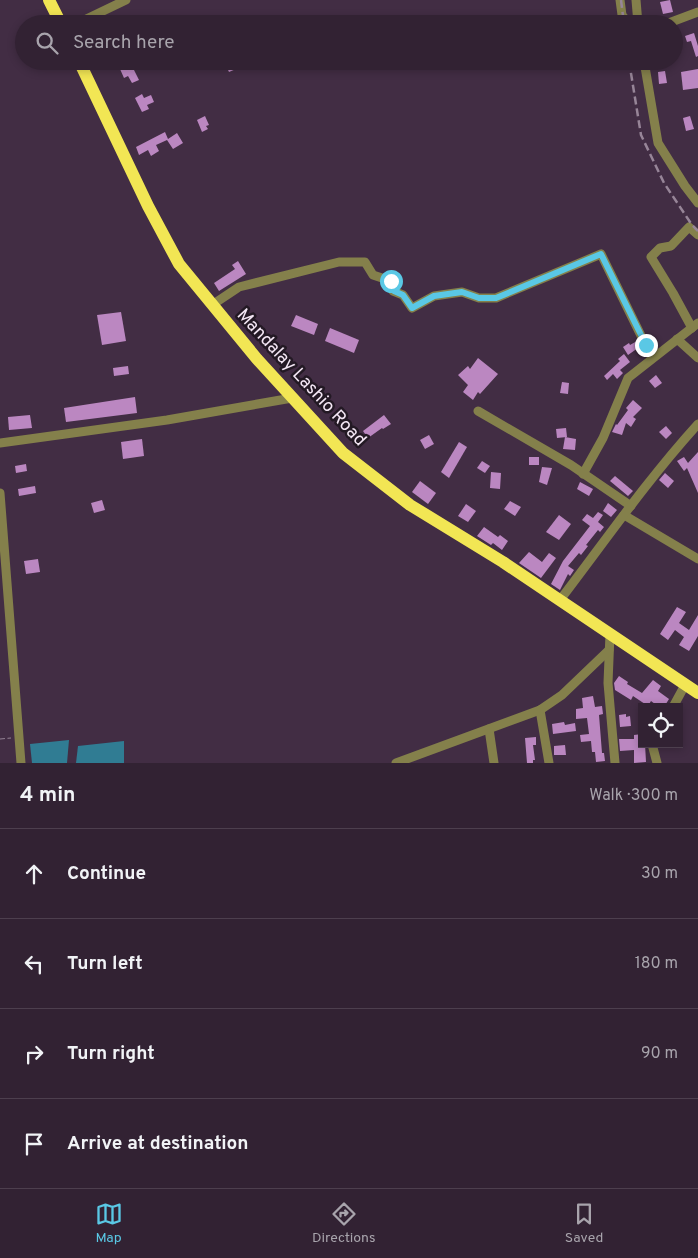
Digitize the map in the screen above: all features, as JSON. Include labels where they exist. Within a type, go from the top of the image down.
[{"type":"highway","points":[[49,0],[56,15]]},
{"type":"highway","name":"Mandalay Lashio Road","points":[[83,70],[148,206],[179,264],[292,398],[343,453],[410,505],[503,562],[698,693]]},
{"type":"street","points":[[95,15],[126,0]]},
{"type":"street","points":[[620,0],[622,15]]},
{"type":"street","points":[[636,0],[637,15]]},
{"type":"street","points":[[683,18],[698,12]]},
{"type":"street","points":[[646,70],[658,143],[698,203]]},
{"type":"street","points":[[583,474],[603,438],[628,378],[695,325],[650,257],[660,248],[671,246],[689,227],[698,235]]},
{"type":"street","points":[[212,305],[239,287],[339,262],[365,262],[373,275],[391,281],[394,291],[403,295],[412,308],[434,296],[462,292],[479,298],[496,298],[601,254],[652,358]]},
{"type":"street","points":[[677,339],[698,358]]},
{"type":"street","points":[[0,443],[167,420],[292,398]]},
{"type":"street","points":[[478,411],[583,474],[631,506]]},
{"type":"street","points":[[560,600],[674,451],[698,424]]},
{"type":"street","points":[[0,493],[22,763]]},
{"type":"street","points":[[624,515],[698,559]]},
{"type":"street","points":[[610,634],[608,683],[615,763]]},
{"type":"street","points":[[396,763],[540,710],[562,694],[609,650]]},
{"type":"street","points":[[675,703],[686,685]]},
{"type":"street","points":[[540,710],[549,763]]},
{"type":"street","points":[[489,730],[494,763]]},
{"type":"street","points":[[653,748],[657,763]]},
{"type":"path","points":[[0,739],[20,737]]},
{"type":"water","points":[[69,740],[67,763],[32,763],[30,744]]},
{"type":"water","points":[[124,741],[124,763],[76,763],[78,746]]},
{"type":"building","points":[[670,0],[673,12],[663,14],[660,2]]},
{"type":"building","points":[[694,33],[698,46],[698,56],[696,57],[691,41],[687,42],[685,36]]},
{"type":"building","points":[[698,69],[698,88],[683,90],[681,72]]},
{"type":"building","points":[[120,70],[134,70],[139,80],[132,83],[128,76],[124,78]]},
{"type":"building","points":[[665,71],[667,83],[659,84],[658,72]]},
{"type":"building","points":[[142,94],[144,98],[151,95],[154,102],[147,105],[149,109],[142,112],[135,98]]},
{"type":"building","points":[[205,116],[209,125],[206,126],[208,129],[202,132],[197,120]]},
{"type":"building","points":[[690,116],[694,129],[686,131],[683,118]]},
{"type":"building","points":[[165,132],[168,139],[177,133],[183,143],[173,149],[167,140],[156,145],[159,151],[151,156],[148,150],[139,155],[136,147]]},
{"type":"building","points":[[238,261],[246,274],[219,291],[214,283],[235,269],[232,265]]},
{"type":"building","points":[[121,312],[126,341],[102,345],[97,315]]},
{"type":"building","points":[[296,315],[318,324],[314,335],[291,326]]},
{"type":"building","points":[[330,328],[359,340],[354,353],[325,341]]},
{"type":"building","points":[[637,341],[641,350],[638,348],[628,355],[623,347]]},
{"type":"building","points":[[624,354],[630,362],[620,370],[623,373],[617,379],[613,374],[607,380],[604,376],[620,361],[618,359]]},
{"type":"building","points":[[478,358],[498,374],[480,394],[478,392],[473,400],[463,392],[468,385],[458,375],[468,366],[470,369]]},
{"type":"building","points":[[128,366],[129,374],[114,376],[113,368]]},
{"type":"building","points":[[656,375],[662,383],[655,388],[649,381]]},
{"type":"building","points":[[562,382],[569,383],[568,394],[560,393]]},
{"type":"building","points":[[135,397],[137,413],[66,422],[64,408]]},
{"type":"building","points":[[633,400],[642,408],[633,417],[636,419],[631,427],[626,423],[622,435],[612,432],[628,410],[626,408]]},
{"type":"building","points":[[30,415],[32,428],[9,430],[8,417]]},
{"type":"building","points":[[384,415],[391,424],[368,438],[363,431]]},
{"type":"building","points":[[666,426],[672,433],[666,439],[659,432]]},
{"type":"building","points":[[566,428],[567,437],[557,438],[556,429]]},
{"type":"building","points":[[429,435],[434,444],[425,449],[420,440]]},
{"type":"building","points":[[565,437],[576,439],[575,450],[563,449]]},
{"type":"building","points":[[142,439],[144,456],[123,459],[121,442]]},
{"type":"building","points":[[459,442],[467,447],[449,478],[441,472]]},
{"type":"building","points":[[698,452],[698,493],[687,468],[684,471],[677,461],[684,457],[688,463]]},
{"type":"building","points":[[529,457],[539,457],[539,465],[529,465]]},
{"type":"building","points":[[482,461],[490,466],[485,473],[477,468]]},
{"type":"building","points":[[26,464],[27,471],[16,473],[15,466]]},
{"type":"building","points":[[542,467],[552,468],[547,485],[539,482]]},
{"type":"building","points":[[491,472],[501,473],[500,489],[490,488]]},
{"type":"building","points":[[665,473],[674,481],[668,488],[659,480]]},
{"type":"building","points":[[615,476],[633,491],[628,496],[610,481]]},
{"type":"building","points":[[420,481],[436,493],[428,504],[412,492]]},
{"type":"building","points":[[580,482],[593,489],[589,496],[577,489]]},
{"type":"building","points":[[35,486],[36,493],[19,496],[18,489]]},
{"type":"building","points":[[102,500],[105,510],[94,513],[91,503]]},
{"type":"building","points":[[510,501],[521,507],[515,516],[504,509]]},
{"type":"building","points":[[608,503],[617,510],[611,517],[603,511]]},
{"type":"building","points":[[466,504],[476,511],[468,522],[458,516]]},
{"type":"building","points":[[598,512],[603,515],[598,522],[604,527],[600,532],[598,530],[581,555],[579,553],[568,566],[574,570],[570,576],[568,574],[560,590],[551,584],[563,561],[590,526],[582,520],[587,514],[593,518]]},
{"type":"building","points":[[559,515],[571,524],[559,540],[546,532]]},
{"type":"building","points":[[484,527],[498,537],[500,535],[508,541],[502,550],[493,543],[491,545],[477,536]]},
{"type":"building","points":[[529,552],[542,562],[549,553],[556,558],[541,578],[519,563]]},
{"type":"building","points":[[38,559],[40,572],[26,574],[24,561]]},
{"type":"building","points":[[677,607],[686,612],[679,623],[689,630],[698,615],[698,636],[689,651],[679,645],[684,637],[675,630],[668,640],[660,634]]},
{"type":"building","points":[[619,676],[628,682],[627,684],[642,693],[653,680],[661,686],[658,691],[669,699],[666,703],[654,703],[651,701],[650,703],[644,703],[633,696],[631,700],[615,690],[614,683]]},
{"type":"building","points":[[593,696],[595,707],[602,706],[603,714],[599,715],[602,753],[604,753],[605,761],[596,762],[595,752],[592,752],[591,741],[581,742],[580,735],[589,734],[587,718],[576,719],[576,709],[583,708],[582,698]]},
{"type":"building","points":[[626,714],[626,717],[630,716],[631,726],[620,727],[619,715]]},
{"type":"building","points":[[564,722],[565,725],[575,723],[576,731],[553,734],[552,724]]},
{"type":"building","points":[[638,734],[638,748],[645,748],[646,762],[634,763],[634,750],[620,751],[619,739],[634,739],[634,735]]},
{"type":"building","points":[[536,737],[536,745],[533,745],[535,760],[533,760],[533,763],[527,763],[525,738]]},
{"type":"building","points":[[565,745],[566,755],[554,755],[554,746]]},
{"type":"railway","points":[[621,0],[623,15]]},
{"type":"railway","points":[[630,70],[641,135],[664,183],[698,231]]},
{"type":"route","points":[[391,281],[394,291],[403,295],[412,308],[434,296],[462,292],[479,298],[496,298],[601,254],[646,345]]}]
